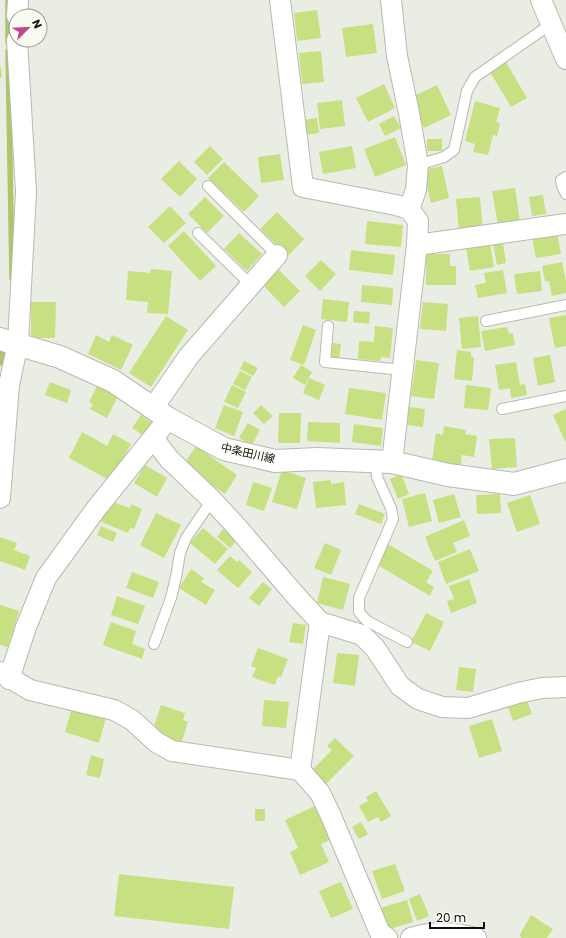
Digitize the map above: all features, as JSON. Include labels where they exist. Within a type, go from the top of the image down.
[{"type":"main road","name":"中条田川線","points":[[9,341],[60,358],[113,381],[161,413],[224,449],[275,461],[317,458],[384,462],[448,476],[514,484],[566,470]]},
{"type":"street","points":[[280,0],[303,187],[396,204],[409,209],[418,221],[418,245],[402,370],[384,462]]},
{"type":"street","points":[[391,0],[396,56],[409,113],[418,165],[416,190],[409,209]]},
{"type":"street","points":[[541,0],[566,59]]},
{"type":"street","points":[[0,498],[9,385],[9,341],[26,192],[17,48]]},
{"type":"street","points":[[418,245],[566,224]]},
{"type":"street","points":[[277,255],[189,356],[161,413],[153,438],[96,509],[46,578],[5,675],[30,690],[114,710],[132,720],[156,742],[172,750],[300,770],[320,793],[345,846],[380,933],[386,938]]},
{"type":"street","points":[[153,438],[169,459],[212,500],[320,622],[362,635],[375,648],[400,686],[418,699],[442,707],[468,708],[518,692],[542,688],[566,687]]},
{"type":"street","points":[[300,770],[320,622]]},
{"type":"street","points":[[411,938],[445,932],[462,934],[476,938]]},
{"type":"lane","points":[[418,165],[444,157],[454,150],[467,91],[475,77],[551,24]]},
{"type":"lane","points":[[566,177],[561,180],[566,194]]},
{"type":"lane","points":[[208,186],[277,255]]},
{"type":"lane","points":[[198,233],[251,285]]},
{"type":"lane","points":[[486,321],[566,304]]},
{"type":"lane","points":[[328,326],[325,362],[402,370]]},
{"type":"lane","points":[[502,408],[566,396]]},
{"type":"lane","points":[[384,462],[378,477],[391,508],[393,519],[359,598],[359,612],[367,621],[407,642]]},
{"type":"lane","points":[[154,644],[171,598],[180,553],[186,538],[212,500]]},
{"type":"building","points":[[317,10],[321,38],[297,41],[294,13]]},
{"type":"building","points":[[373,24],[377,53],[346,57],[342,28]]},
{"type":"building","points":[[321,51],[324,82],[302,84],[299,53]]},
{"type":"building","points":[[506,62],[527,98],[511,107],[490,72]]},
{"type":"building","points":[[0,67],[2,77],[0,78]]},
{"type":"building","points":[[384,84],[395,108],[368,122],[356,98]]},
{"type":"building","points":[[437,85],[451,115],[424,128],[410,98]]},
{"type":"building","points":[[342,100],[345,126],[320,129],[317,103]]},
{"type":"building","points":[[475,101],[500,108],[496,122],[500,123],[497,136],[493,135],[488,155],[473,152],[475,144],[465,141]]},
{"type":"building","points":[[394,116],[401,128],[385,136],[379,124]]},
{"type":"building","points":[[317,118],[319,133],[305,135],[303,120]]},
{"type":"building","points":[[395,137],[406,165],[375,177],[364,149]]},
{"type":"building","points":[[427,139],[442,139],[442,151],[427,151]]},
{"type":"building","points":[[210,146],[223,159],[207,175],[194,162]]},
{"type":"building","points":[[352,146],[356,168],[323,174],[319,152]]},
{"type":"building","points":[[280,154],[284,180],[261,183],[258,157]]},
{"type":"building","points":[[179,161],[197,179],[180,197],[161,179]]},
{"type":"building","points":[[224,162],[259,196],[244,212],[208,178]]},
{"type":"building","points":[[442,166],[449,198],[431,203],[423,170]]},
{"type":"building","points":[[515,188],[520,222],[498,225],[492,191]]},
{"type":"building","points":[[543,195],[546,214],[532,216],[529,197]]},
{"type":"building","points":[[205,197],[224,216],[207,233],[188,214]]},
{"type":"building","points":[[480,197],[483,230],[459,232],[456,199]]},
{"type":"building","points":[[170,206],[186,223],[164,243],[148,227]]},
{"type":"building","points":[[277,212],[304,239],[288,256],[260,229]]},
{"type":"building","points":[[367,221],[403,225],[401,247],[365,244]]},
{"type":"building","points":[[184,231],[216,266],[200,281],[168,246]]},
{"type":"building","points":[[239,233],[262,254],[247,271],[224,249]]},
{"type":"building","points":[[557,233],[561,254],[536,258],[532,237]]},
{"type":"building","points":[[503,243],[506,263],[497,265],[493,244]]},
{"type":"building","points":[[490,244],[494,267],[470,271],[466,248]]},
{"type":"building","points":[[351,250],[395,255],[393,275],[349,270]]},
{"type":"building","points":[[426,254],[450,254],[450,266],[456,266],[456,285],[426,285]]},
{"type":"building","points":[[321,260],[336,274],[320,291],[305,276]]},
{"type":"building","points":[[562,262],[566,281],[566,293],[552,296],[549,281],[545,281],[542,266]]},
{"type":"building","points":[[277,268],[300,291],[284,307],[261,283]]},
{"type":"building","points":[[151,269],[172,271],[168,314],[147,313],[148,302],[126,300],[128,271],[150,273]]},
{"type":"building","points":[[503,270],[507,293],[478,298],[475,285],[486,283],[484,273]]},
{"type":"building","points":[[540,271],[542,291],[517,294],[514,274]]},
{"type":"building","points":[[362,285],[393,288],[392,305],[361,302]]},
{"type":"building","points":[[323,299],[349,302],[347,322],[321,319]]},
{"type":"building","points":[[31,302],[56,302],[55,338],[31,338]]},
{"type":"building","points":[[423,302],[448,304],[446,331],[420,329]]},
{"type":"building","points":[[354,311],[370,312],[369,324],[353,322]]},
{"type":"building","points":[[566,315],[566,346],[555,348],[549,318]]},
{"type":"building","points":[[166,316],[188,330],[151,387],[129,373]]},
{"type":"building","points":[[478,316],[481,347],[462,349],[459,318]]},
{"type":"building","points":[[303,325],[316,330],[304,365],[290,360]]},
{"type":"building","points":[[375,326],[393,328],[390,358],[381,357],[380,361],[358,359],[359,341],[374,342]]},
{"type":"building","points":[[507,327],[509,334],[513,333],[515,345],[485,351],[481,331]]},
{"type":"building","points":[[96,335],[109,342],[112,335],[133,345],[121,370],[88,354]]},
{"type":"building","points":[[332,343],[341,344],[339,359],[331,358]]},
{"type":"building","points":[[457,350],[471,352],[471,357],[474,357],[472,381],[454,379]]},
{"type":"building","points":[[550,355],[555,382],[538,386],[533,358]]},
{"type":"building","points":[[416,360],[439,363],[434,399],[411,396]]},
{"type":"building","points":[[244,361],[258,368],[253,376],[240,369]]},
{"type":"building","points":[[516,362],[520,385],[525,384],[527,395],[511,398],[510,388],[499,390],[495,365]]},
{"type":"building","points":[[301,365],[312,372],[305,385],[293,378]]},
{"type":"building","points":[[240,371],[252,377],[245,390],[233,384]]},
{"type":"building","points":[[309,378],[325,385],[319,400],[303,393]]},
{"type":"building","points":[[50,382],[71,390],[67,403],[45,395]]},
{"type":"building","points":[[232,385],[246,392],[238,408],[224,402]]},
{"type":"building","points":[[466,385],[491,388],[488,410],[464,408]]},
{"type":"building","points":[[97,386],[118,396],[107,418],[90,409],[93,404],[89,402]]},
{"type":"building","points":[[349,388],[386,393],[382,420],[345,414]]},
{"type":"building","points":[[224,405],[243,412],[234,436],[215,428]]},
{"type":"building","points":[[261,405],[273,416],[264,424],[253,413]]},
{"type":"building","points":[[409,407],[425,409],[423,427],[407,425]]},
{"type":"building","points":[[566,409],[566,443],[553,415]]},
{"type":"building","points":[[279,413],[301,413],[300,443],[278,443]]},
{"type":"building","points":[[141,415],[155,425],[146,437],[132,428]]},
{"type":"building","points":[[308,422],[340,423],[340,443],[307,441]]},
{"type":"building","points":[[248,423],[260,430],[252,445],[239,438]]},
{"type":"building","points":[[354,424],[383,428],[381,446],[352,442]]},
{"type":"building","points":[[444,426],[466,430],[465,434],[477,436],[474,457],[462,455],[461,465],[432,460],[436,433],[443,435]]},
{"type":"building","points":[[82,432],[107,446],[113,434],[131,444],[111,481],[69,458]]},
{"type":"building","points":[[515,438],[517,467],[492,469],[489,439]]},
{"type":"building","points":[[196,446],[237,475],[225,494],[183,466]]},
{"type":"building","points":[[145,465],[167,478],[157,497],[134,483]]},
{"type":"building","points":[[282,470],[306,478],[297,509],[272,502]]},
{"type":"building","points":[[401,474],[409,494],[398,499],[390,479]]},
{"type":"building","points":[[331,480],[331,484],[344,482],[346,505],[316,508],[313,482]]},
{"type":"building","points":[[253,482],[272,488],[264,511],[246,505]]},
{"type":"building","points":[[425,493],[432,521],[409,527],[402,499]]},
{"type":"building","points":[[454,494],[461,517],[439,523],[433,500]]},
{"type":"building","points":[[500,494],[501,513],[477,514],[476,495]]},
{"type":"building","points":[[530,495],[540,524],[517,532],[507,503]]},
{"type":"building","points":[[105,499],[130,508],[131,504],[142,509],[134,529],[130,528],[128,533],[97,520]]},
{"type":"building","points":[[359,504],[385,514],[381,524],[355,514]]},
{"type":"building","points":[[156,513],[181,525],[164,558],[140,545]]},
{"type":"building","points":[[464,520],[470,536],[453,543],[457,552],[435,561],[425,537]]},
{"type":"building","points":[[101,526],[117,533],[113,542],[97,535]]},
{"type":"building","points":[[203,528],[228,549],[215,564],[190,543]]},
{"type":"building","points":[[224,528],[237,540],[230,548],[217,537]]},
{"type":"building","points":[[0,537],[17,543],[14,550],[30,556],[25,570],[0,561]]},
{"type":"building","points":[[325,543],[341,550],[331,575],[314,568]]},
{"type":"building","points":[[388,544],[433,571],[426,582],[434,587],[430,596],[376,564]]},
{"type":"building","points":[[470,549],[479,571],[446,584],[438,562]]},
{"type":"building","points":[[230,556],[237,562],[239,560],[252,572],[238,588],[217,570]]},
{"type":"building","points":[[191,569],[204,578],[201,582],[215,590],[206,605],[179,588]]},
{"type":"building","points":[[132,572],[159,582],[153,598],[126,588]]},
{"type":"building","points":[[323,577],[350,584],[343,610],[317,603]]},
{"type":"building","points":[[469,579],[477,603],[451,613],[447,601],[454,599],[449,586]]},
{"type":"building","points":[[263,582],[272,589],[259,606],[249,598]]},
{"type":"building","points":[[117,596],[145,606],[138,624],[111,615]]},
{"type":"building","points":[[0,605],[19,611],[8,647],[0,645]]},
{"type":"building","points":[[426,613],[444,622],[430,651],[411,642]]},
{"type":"building","points":[[111,622],[136,631],[132,644],[145,649],[142,659],[103,645]]},
{"type":"building","points":[[293,623],[306,625],[303,644],[289,642]]},
{"type":"building","points":[[258,648],[288,659],[281,677],[278,676],[275,685],[252,677],[256,668],[251,666]]},
{"type":"building","points":[[337,653],[359,655],[355,686],[333,683]]},
{"type":"building","points":[[459,667],[476,669],[473,692],[456,690]]},
{"type":"building","points":[[264,700],[289,702],[286,728],[262,726]]},
{"type":"building","points":[[527,701],[532,714],[513,721],[508,707]]},
{"type":"building","points":[[161,705],[185,713],[183,720],[188,722],[181,744],[151,735]]},
{"type":"building","points":[[72,708],[106,718],[99,743],[65,732]]},
{"type":"building","points":[[492,719],[502,751],[479,758],[469,726]]},
{"type":"building","points":[[335,738],[354,756],[324,786],[310,772],[332,750],[327,746]]},
{"type":"building","points":[[91,755],[104,759],[100,778],[86,775]]},
{"type":"building","points":[[376,791],[391,816],[381,822],[378,817],[368,822],[359,806],[368,801],[366,797]]},
{"type":"building","points":[[315,806],[330,840],[321,844],[329,862],[300,875],[290,852],[298,848],[285,820]]},
{"type":"building","points":[[255,809],[265,809],[265,821],[255,821]]},
{"type":"building","points":[[361,822],[368,834],[359,839],[352,827]]},
{"type":"building","points":[[395,864],[405,891],[382,899],[372,871]]},
{"type":"building","points":[[119,874],[234,887],[229,929],[114,916]]},
{"type":"building","points":[[341,882],[353,909],[331,918],[319,891]]},
{"type":"building","points":[[420,894],[429,916],[417,921],[409,899]]},
{"type":"building","points":[[407,900],[413,922],[386,930],[380,908]]},
{"type":"building","points":[[531,915],[553,929],[547,938],[522,938],[519,936]]},
{"type":"waterway","points":[[8,0],[8,8]]},
{"type":"waterway","points":[[8,51],[12,278]]},
{"type":"waterway","points":[[0,363],[5,344]]}]
